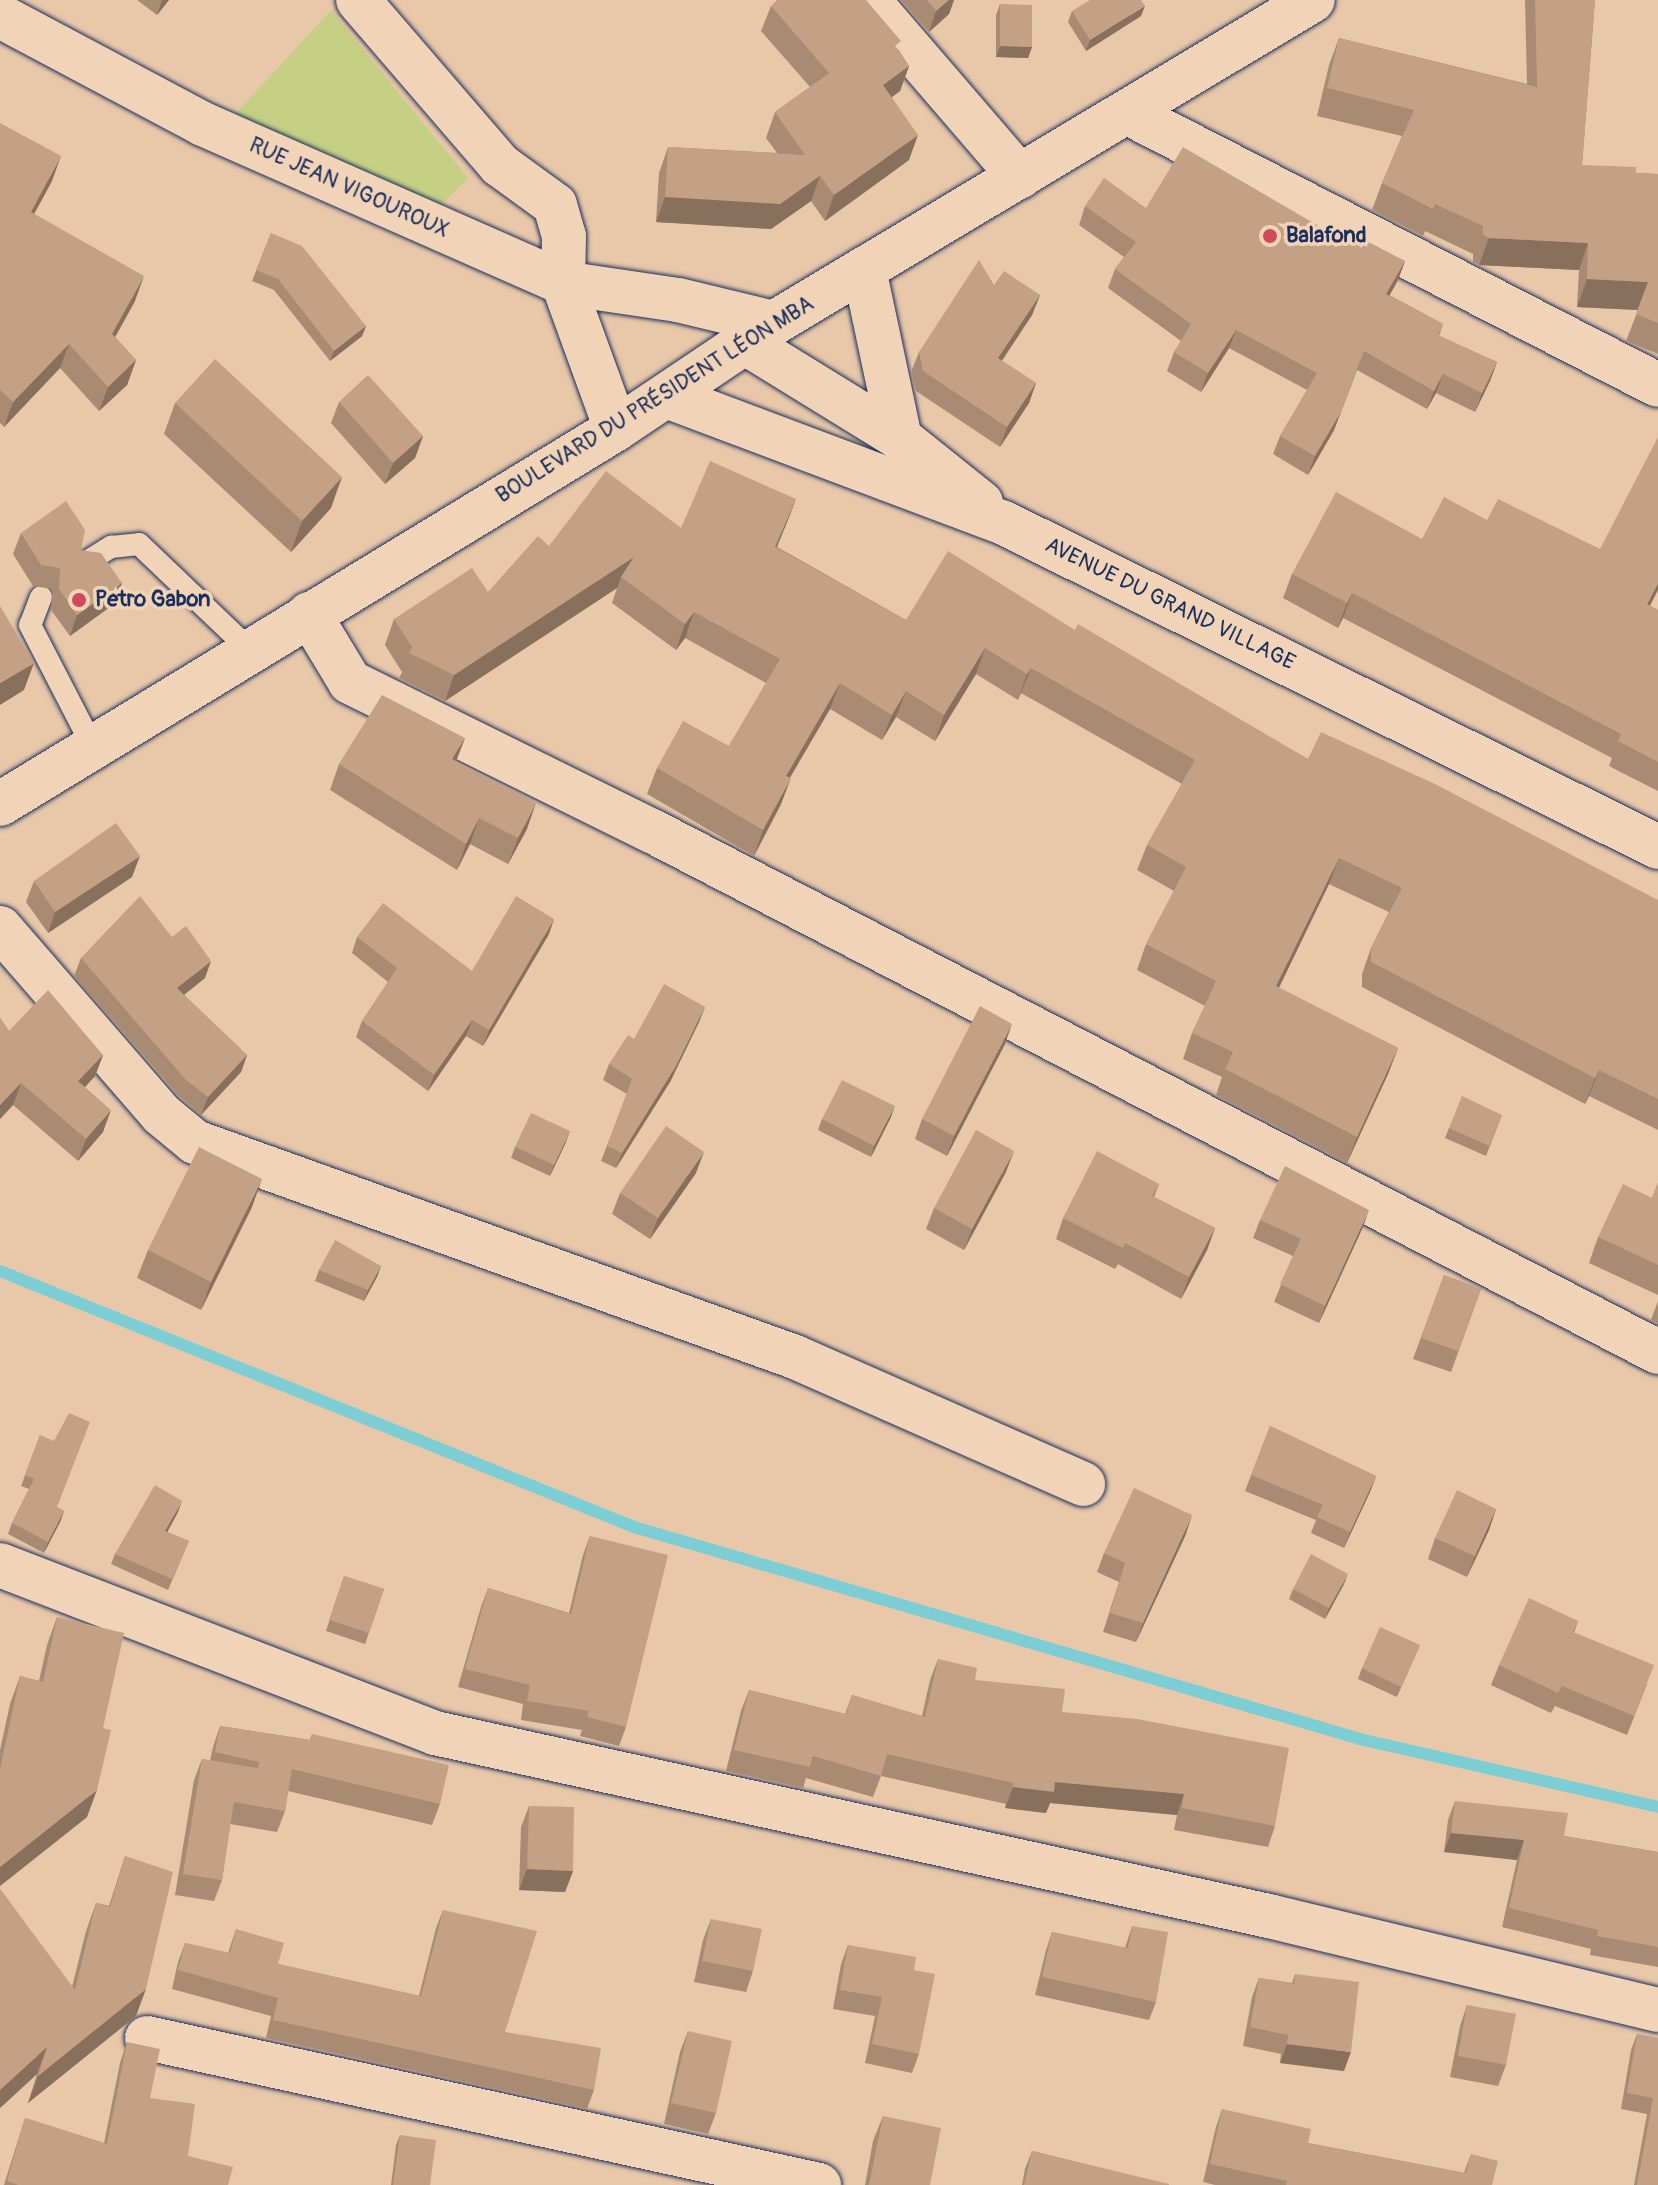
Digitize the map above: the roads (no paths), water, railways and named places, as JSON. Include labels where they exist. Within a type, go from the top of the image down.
[{"type":"street","points":[[358,0],[500,165],[555,205],[564,236],[563,283],[616,429]]},
{"type":"street","points":[[868,0],[1020,177]]},
{"type":"street","name":"BOULEVARD DU PRÉSIDENT LÉON MBA","points":[[0,804],[616,429],[759,332],[1130,114],[1313,0]]},
{"type":"street","name":"RUE JEAN VIGOUROUX","points":[[0,16],[203,124],[563,283],[678,300],[759,332],[900,438],[1004,523]]},
{"type":"street","points":[[1130,114],[1658,385]]},
{"type":"street","points":[[864,269],[900,438]]},
{"type":"street","name":"AVENUE DU GRAND VILLAGE","points":[[666,396],[1004,523],[1658,847]]},
{"type":"street","points":[[309,614],[350,682],[652,831],[1658,1352]]},
{"type":"street","points":[[0,928],[161,1114],[195,1142],[795,1357],[1083,1484]]},
{"type":"street","points":[[0,1565],[435,1733],[1269,1916],[1658,2010]]},
{"type":"street","points":[[147,2038],[819,2185]]},
{"type":"lane","points":[[85,563],[111,547],[139,544],[250,650]]},
{"type":"lane","points":[[41,597],[30,625],[93,747]]},
{"type":"waterway","points":[[0,1271],[634,1527],[1364,1740],[1658,1807]]},
{"type":"place","name":"Balafond","points":[[1270,236]]},
{"type":"place","name":"Petro Gabon","points":[[79,600]]}]
